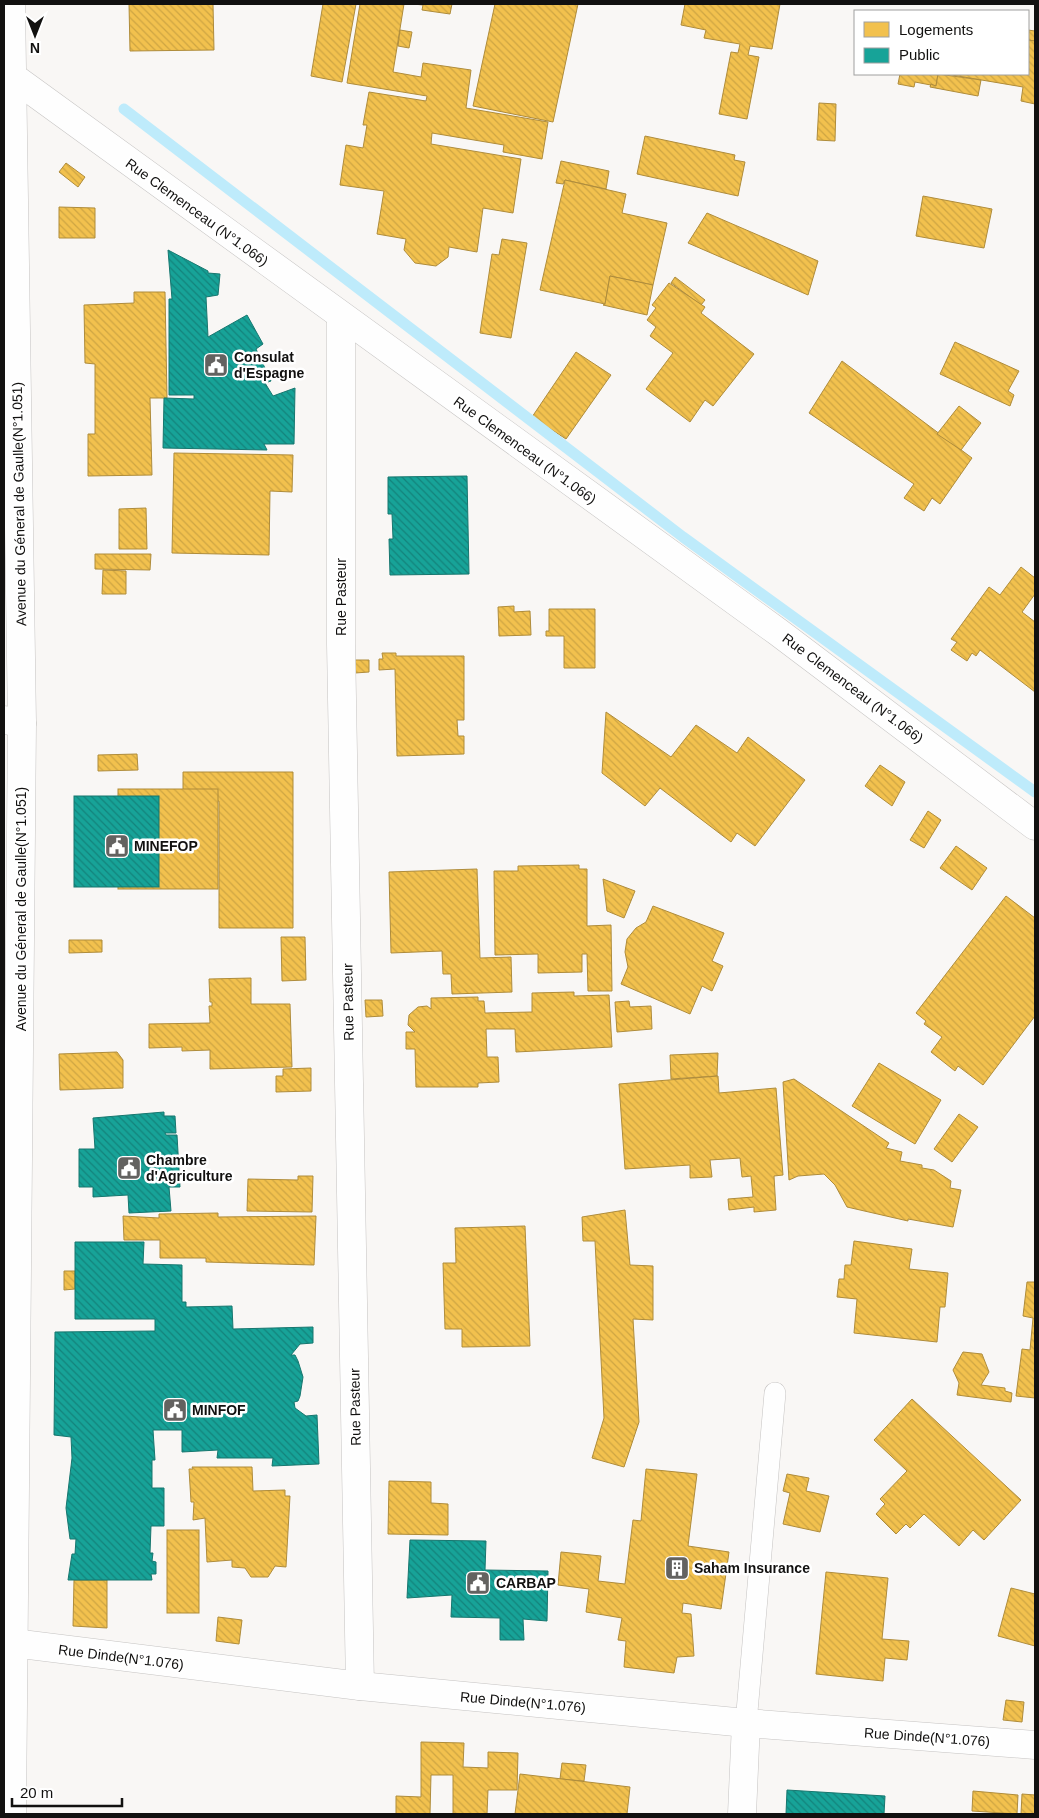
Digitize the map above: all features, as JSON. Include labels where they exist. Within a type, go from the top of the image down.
[{"type":"street","name":"Avenue du Géneral de Gaulle(N°1.051)","points":[[11,4],[13,77],[10,1382],[13,1643],[12,1814]]},
{"type":"street","name":"Rue Clemenceau (N°1.066)","points":[[13,77],[341,317],[778,632],[1035,826]]},
{"type":"street","name":"Rue Pasteur","points":[[341,317],[341,644],[360,1686]]},
{"type":"street","name":"Rue Dinde(N°1.076)","points":[[13,1643],[360,1686],[746,1724],[1035,1745]]},
{"type":"street","points":[[742,1814],[746,1724]]},
{"type":"lane","points":[[746,1724],[775,1392]]},
{"type":"building: Logements","points":[[129,4],[213,4],[214,50],[130,51]]},
{"type":"building: Logements","points":[[323,4],[356,4],[342,82],[311,76]]},
{"type":"building: Logements","points":[[360,4],[404,4],[393,72],[421,77],[423,63],[471,70],[466,108],[548,122],[542,159],[503,152],[504,145],[432,133],[431,144],[521,159],[513,213],[483,208],[477,252],[449,247],[448,257],[436,266],[415,263],[404,250],[406,239],[377,234],[384,191],[340,185],[346,145],[363,148],[367,125],[363,125],[369,92],[426,101],[427,96],[347,83]]},
{"type":"building: Logements","points":[[413,4],[452,4],[450,14],[422,10],[423,5]]},
{"type":"building: Logements","points":[[495,4],[578,4],[553,122],[473,106]]},
{"type":"building: Logements","points":[[685,4],[780,4],[772,49],[750,46],[748,55],[759,57],[747,119],[719,114],[731,52],[738,53],[740,44],[704,38],[706,30],[681,25]]},
{"type":"building: Logements","points":[[400,30],[412,32],[409,48],[398,46]]},
{"type":"building: Logements","points":[[1029,30],[1035,31],[1035,41],[1029,40]]},
{"type":"building: Logements","points":[[1029,40],[1035,41],[1035,104],[1021,101],[1023,87],[952,75],[1029,75]]},
{"type":"building: Logements","points":[[900,75],[938,75],[936,86],[915,82],[914,87],[898,84]]},
{"type":"building: Logements","points":[[938,75],[981,80],[978,96],[930,87],[931,84],[936,86]]},
{"type":"building: Logements","points":[[819,103],[836,104],[835,141],[817,140]]},
{"type":"building: Logements","points":[[645,136],[735,155],[734,160],[745,162],[738,196],[637,174]]},
{"type":"building: Logements","points":[[561,161],[609,171],[606,189],[565,180],[563,184],[556,183]]},
{"type":"building: Logements","points":[[66,163],[85,177],[78,187],[59,172]]},
{"type":"building: Logements","points":[[565,180],[626,194],[622,213],[667,223],[653,285],[610,276],[605,304],[540,290]]},
{"type":"building: Logements","points":[[923,196],[992,209],[984,248],[916,236]]},
{"type":"building: Logements","points":[[59,207],[95,208],[95,238],[59,238]]},
{"type":"building: Logements","points":[[707,213],[818,261],[808,295],[688,243]]},
{"type":"building: Logements","points":[[502,239],[527,243],[511,338],[480,333],[492,254],[499,255]]},
{"type":"building: Logements","points":[[610,276],[653,285],[647,315],[603,305],[605,304]]},
{"type":"building: Logements","points":[[675,277],[705,300],[701,305],[671,283]]},
{"type":"building: Logements","points":[[669,283],[705,307],[701,313],[754,354],[713,406],[705,400],[690,422],[646,389],[673,353],[650,336],[656,327],[647,320],[656,308],[652,305]]},
{"type":"building: Logements","points":[[134,292],[165,292],[167,398],[150,398],[152,475],[88,476],[88,434],[95,434],[95,364],[85,363],[84,305],[134,303]]},
{"type":"building: Logements","points":[[955,342],[1019,371],[1008,391],[1014,395],[1010,406],[940,374]]},
{"type":"building: Logements","points":[[576,352],[611,375],[566,439],[532,417]]},
{"type":"building: Logements","points":[[842,361],[972,458],[940,504],[932,498],[924,511],[904,498],[914,484],[809,413]]},
{"type":"building: Logements","points":[[959,406],[981,423],[961,450],[937,434]]},
{"type":"building: Logements","points":[[174,453],[293,455],[292,492],[270,491],[269,555],[172,553]]},
{"type":"building: Logements","points":[[146,508],[147,549],[119,549],[119,509]]},
{"type":"building: Logements","points":[[95,554],[151,554],[150,570],[95,569]]},
{"type":"building: Logements","points":[[1021,567],[1035,578],[1035,594],[1022,612],[1035,622],[1035,692],[980,650],[976,656],[972,653],[967,661],[951,650],[957,642],[951,639],[989,587],[1000,595]]},
{"type":"building: Logements","points":[[103,570],[126,571],[126,594],[102,594]]},
{"type":"building: Logements","points":[[514,606],[514,612],[530,611],[531,635],[499,636],[498,607]]},
{"type":"building: Logements","points":[[549,609],[595,609],[595,668],[564,668],[564,636],[546,636],[546,631],[549,631]]},
{"type":"building: Logements","points":[[382,653],[396,653],[396,656],[464,656],[464,720],[457,720],[458,736],[464,736],[464,754],[397,756],[395,669],[379,670],[379,659],[383,659]]},
{"type":"building: Logements","points":[[355,660],[369,660],[369,672],[355,673]]},
{"type":"building: Logements","points":[[606,712],[671,757],[696,725],[737,753],[748,737],[805,780],[755,846],[737,833],[731,842],[660,788],[645,806],[602,773]]},
{"type":"building: Logements","points":[[137,754],[138,770],[98,771],[98,755]]},
{"type":"building: Logements","points":[[880,765],[905,782],[892,806],[865,786]]},
{"type":"building: Logements","points":[[183,772],[293,772],[293,928],[219,928],[219,801],[183,801]]},
{"type":"building: Logements","points":[[118,789],[218,789],[218,889],[118,889]]},
{"type":"building: Logements","points":[[928,811],[941,820],[924,848],[910,840]]},
{"type":"building: Logements","points":[[956,846],[987,868],[972,890],[940,868]]},
{"type":"building: Logements","points":[[579,865],[579,869],[587,869],[587,926],[611,925],[612,991],[588,991],[587,954],[582,954],[582,972],[538,973],[538,954],[495,955],[494,871],[518,871],[518,866]]},
{"type":"building: Logements","points":[[477,869],[480,958],[511,957],[512,992],[452,994],[451,974],[443,974],[442,951],[391,953],[389,872]]},
{"type":"building: Logements","points":[[603,879],[635,891],[624,918],[607,911]]},
{"type":"building: Logements","points":[[1006,896],[1035,918],[1035,1016],[983,1085],[958,1066],[955,1071],[931,1052],[942,1037],[924,1024],[926,1021],[916,1013]]},
{"type":"building: Logements","points":[[653,906],[724,933],[712,961],[723,966],[712,991],[702,986],[690,1014],[621,984],[628,967],[625,952],[627,939],[636,928],[646,922]]},
{"type":"building: Logements","points":[[281,937],[305,937],[306,980],[282,981]]},
{"type":"building: Logements","points":[[69,940],[102,940],[102,952],[69,953]]},
{"type":"building: Logements","points":[[251,978],[251,1004],[290,1004],[292,1067],[210,1069],[210,1050],[182,1051],[182,1047],[149,1048],[149,1024],[210,1023],[209,1006],[212,1006],[212,1002],[210,1002],[209,979]]},
{"type":"building: Logements","points":[[574,992],[574,996],[609,995],[612,1047],[516,1052],[515,1029],[486,1029],[487,1057],[498,1057],[499,1082],[478,1083],[478,1087],[416,1087],[415,1049],[406,1049],[406,1032],[415,1032],[408,1025],[409,1015],[418,1007],[427,1006],[431,1009],[431,998],[478,997],[478,1001],[484,1001],[485,1013],[532,1012],[532,993]]},
{"type":"building: Logements","points":[[365,1000],[382,1000],[383,1016],[366,1017]]},
{"type":"building: Logements","points":[[629,1001],[630,1007],[651,1006],[652,1029],[617,1032],[615,1002]]},
{"type":"building: Logements","points":[[117,1052],[123,1060],[123,1088],[60,1090],[59,1054]]},
{"type":"building: Logements","points":[[718,1053],[717,1076],[671,1079],[670,1055]]},
{"type":"building: Logements","points":[[879,1063],[941,1100],[915,1144],[852,1106]]},
{"type":"building: Logements","points":[[311,1068],[311,1091],[276,1092],[276,1076],[283,1076],[283,1069]]},
{"type":"building: Logements","points":[[718,1076],[719,1093],[776,1088],[783,1175],[774,1176],[776,1210],[754,1212],[754,1207],[729,1210],[728,1199],[753,1197],[751,1176],[742,1177],[740,1158],[710,1160],[712,1177],[690,1178],[690,1165],[625,1169],[619,1084]]},
{"type":"building: Logements","points":[[794,1079],[889,1143],[886,1148],[902,1152],[900,1161],[922,1165],[922,1168],[934,1170],[951,1181],[950,1188],[961,1190],[953,1227],[908,1219],[908,1221],[847,1207],[835,1185],[824,1174],[798,1176],[789,1180],[783,1082]]},
{"type":"building: Logements","points":[[959,1114],[978,1127],[952,1162],[934,1149]]},
{"type":"building: Logements","points":[[298,1176],[313,1176],[312,1212],[247,1211],[248,1179],[298,1180]]},
{"type":"building: Logements","points":[[625,1210],[630,1265],[653,1266],[653,1320],[633,1319],[639,1422],[624,1467],[592,1458],[604,1418],[595,1241],[583,1241],[582,1217]]},
{"type":"building: Logements","points":[[218,1213],[218,1217],[316,1216],[314,1265],[206,1262],[206,1258],[160,1258],[160,1240],[124,1240],[123,1216],[159,1218],[159,1214]]},
{"type":"building: Logements","points":[[525,1226],[530,1346],[462,1347],[462,1329],[445,1329],[443,1263],[456,1263],[455,1228]]},
{"type":"building: Logements","points":[[854,1241],[912,1249],[909,1269],[948,1273],[945,1307],[940,1307],[937,1342],[854,1333],[857,1299],[837,1297],[839,1279],[844,1279],[845,1265],[851,1265]]},
{"type":"building: Logements","points":[[64,1271],[75,1271],[75,1289],[64,1290]]},
{"type":"building: Logements","points":[[1027,1282],[1035,1282],[1035,1398],[1016,1396],[1022,1349],[1030,1350],[1033,1318],[1023,1316]]},
{"type":"building: Logements","points":[[963,1352],[982,1354],[989,1372],[981,1385],[1005,1388],[1005,1391],[1012,1393],[1011,1402],[957,1395],[959,1383],[953,1370]]},
{"type":"building: Logements","points":[[912,1399],[1021,1500],[984,1540],[973,1530],[959,1546],[924,1514],[910,1528],[906,1524],[896,1534],[876,1514],[885,1504],[880,1499],[907,1471],[874,1440]]},
{"type":"building: Logements","points":[[192,1467],[252,1467],[253,1491],[285,1490],[285,1496],[290,1496],[286,1567],[275,1566],[268,1577],[251,1577],[245,1568],[232,1567],[232,1560],[207,1562],[205,1518],[193,1520],[194,1502],[191,1502],[189,1469],[193,1469]]},
{"type":"building: Logements","name":"Saham Insurance","points":[[646,1469],[697,1474],[688,1546],[729,1552],[721,1609],[683,1603],[682,1613],[691,1614],[694,1656],[677,1657],[674,1673],[624,1667],[626,1641],[618,1640],[622,1618],[586,1612],[589,1589],[558,1585],[561,1552],[601,1556],[598,1581],[625,1584],[633,1520],[641,1521]]},
{"type":"building: Logements","points":[[787,1474],[809,1478],[806,1491],[829,1496],[820,1532],[783,1524],[790,1493],[783,1491]]},
{"type":"building: Logements","points":[[389,1481],[431,1482],[431,1503],[448,1504],[448,1535],[388,1534]]},
{"type":"building: Logements","points":[[167,1530],[199,1530],[199,1613],[167,1613]]},
{"type":"building: Logements","points":[[826,1572],[888,1578],[882,1639],[909,1641],[907,1660],[885,1658],[883,1681],[816,1674]]},
{"type":"building: Logements","points":[[74,1580],[107,1580],[107,1628],[73,1626]]},
{"type":"building: Logements","points":[[1011,1588],[1035,1594],[1035,1646],[998,1636]]},
{"type":"building: Logements","points":[[218,1617],[242,1620],[239,1644],[216,1641]]},
{"type":"building: Logements","points":[[1006,1700],[1024,1702],[1022,1722],[1003,1720]]},
{"type":"building: Logements","points":[[421,1742],[464,1743],[463,1767],[488,1768],[488,1752],[518,1753],[517,1790],[488,1790],[487,1814],[453,1814],[453,1775],[431,1775],[430,1814],[396,1814],[396,1796],[421,1797]]},
{"type":"building: Logements","points":[[562,1763],[586,1765],[584,1781],[560,1779]]},
{"type":"building: Logements","points":[[520,1774],[630,1787],[627,1814],[515,1814]]},
{"type":"building: Logements","points":[[973,1791],[1018,1795],[1017,1814],[972,1811]]},
{"type":"building: Logements","points":[[1022,1794],[1035,1795],[1035,1814],[1021,1814]]},
{"type":"building: Public","name":"Consulat d'Espagne","points":[[168,250],[208,271],[208,273],[220,274],[218,295],[206,297],[208,337],[247,315],[263,344],[256,349],[271,381],[265,383],[273,396],[295,388],[294,444],[264,444],[267,450],[163,448],[164,398],[194,399],[194,395],[169,395],[169,299],[172,299]]},
{"type":"building: Public","points":[[467,476],[469,574],[390,575],[389,539],[393,539],[392,514],[388,514],[388,477]]},
{"type":"building: Public","name":"MINEFOP","points":[[74,796],[159,796],[159,887],[74,887]]},
{"type":"building: Public","name":"Chambre d'Agriculture","points":[[164,1112],[164,1116],[175,1116],[176,1133],[165,1133],[166,1135],[177,1135],[180,1187],[169,1187],[171,1211],[129,1213],[128,1195],[93,1197],[93,1187],[79,1187],[79,1149],[95,1149],[93,1118]]},
{"type":"building: Public","name":"MINFOF","points":[[75,1242],[144,1242],[143,1264],[182,1265],[182,1302],[186,1302],[186,1307],[232,1306],[233,1329],[313,1327],[313,1343],[300,1344],[291,1355],[295,1355],[303,1377],[300,1396],[298,1401],[294,1402],[295,1408],[306,1416],[317,1415],[319,1464],[272,1466],[273,1458],[217,1458],[218,1450],[182,1452],[182,1430],[153,1430],[155,1460],[152,1460],[152,1488],[164,1488],[164,1526],[151,1526],[150,1553],[153,1553],[152,1561],[156,1562],[156,1574],[151,1574],[152,1580],[68,1580],[72,1554],[75,1554],[76,1539],[70,1539],[66,1508],[72,1458],[71,1437],[54,1435],[55,1332],[155,1331],[155,1319],[75,1319]]},
{"type":"building: Public","name":"CARBAP","points":[[410,1540],[486,1541],[485,1570],[548,1571],[547,1621],[523,1619],[524,1640],[500,1640],[500,1618],[451,1617],[452,1595],[407,1598]]},
{"type":"building: Public","points":[[787,1790],[885,1796],[884,1814],[786,1814]]},
{"type":"waterway","points":[[124,109],[683,537],[1035,792]]},
{"type":"place","name":"Consulat d'Espagne","points":[[216,365]]},
{"type":"place","name":"MINEFOP","points":[[117,846]]},
{"type":"place","name":"Chambre d'Agriculture","points":[[129,1168]]},
{"type":"place","name":"MINFOF","points":[[175,1410]]},
{"type":"place","name":"Saham Insurance","points":[[677,1568]]},
{"type":"place","name":"CARBAP","points":[[478,1583]]}]
